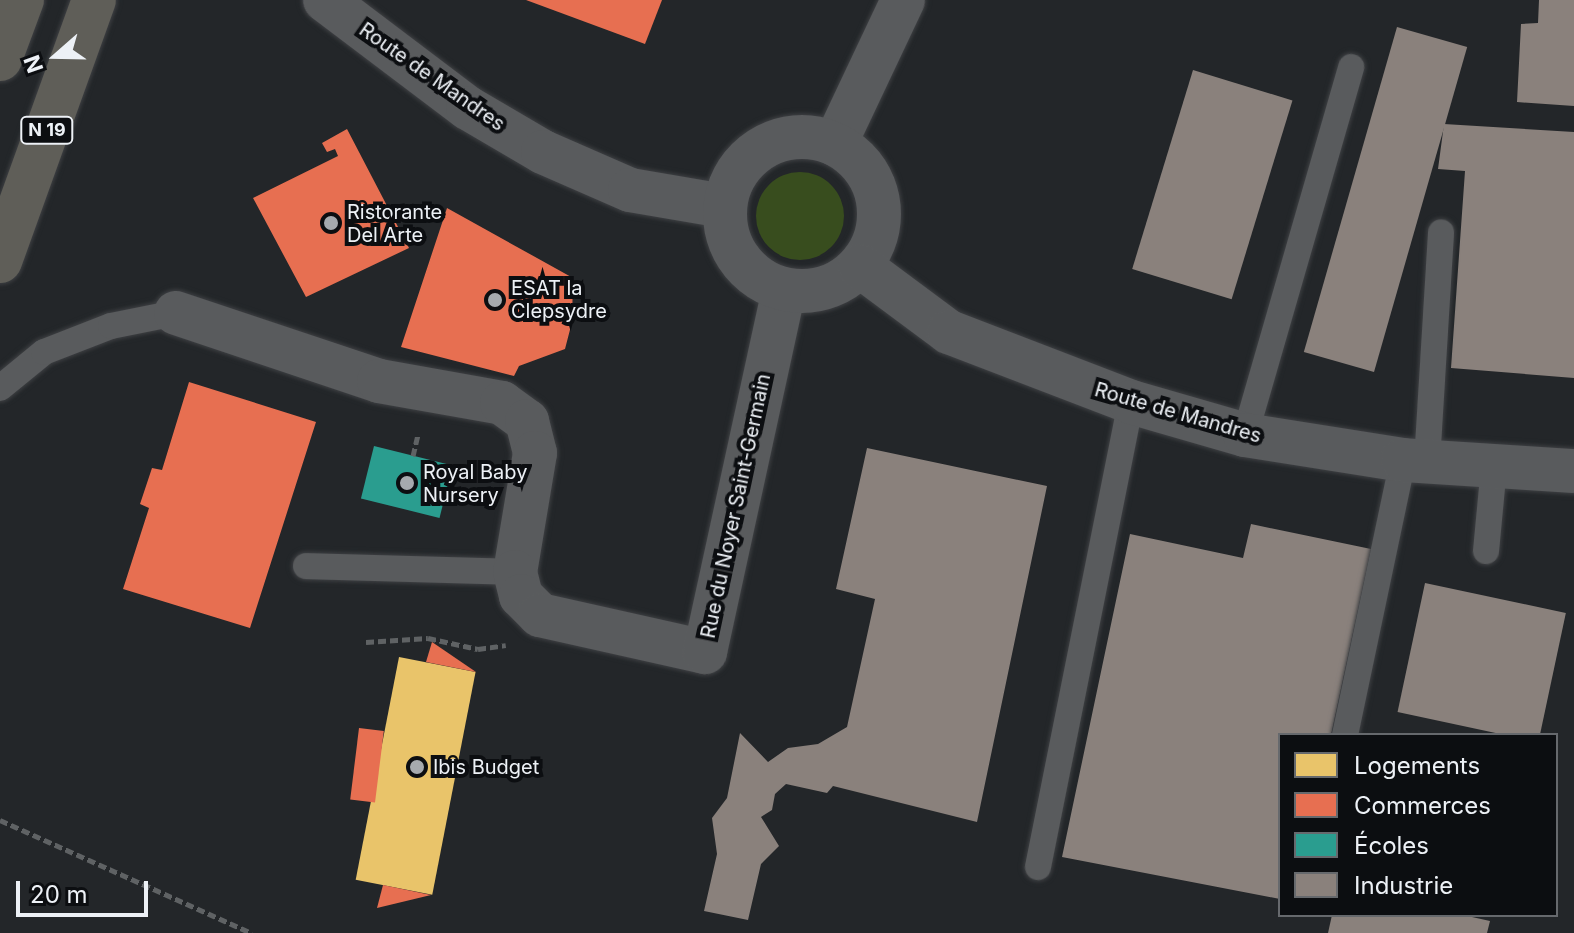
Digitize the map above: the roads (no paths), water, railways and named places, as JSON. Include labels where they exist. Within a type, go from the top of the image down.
[{"type":"main road","points":[[0,59],[22,0]]},
{"type":"main road","name":"N 19","points":[[0,261],[94,0]]},
{"type":"street","name":"Route de Mandres","points":[[325,0],[468,108],[543,152],[630,190],[724,206]]},
{"type":"street","points":[[835,144],[903,0]]},
{"type":"street","points":[[786,137],[835,144],[855,157],[878,198],[873,245],[860,266],[826,289],[784,290],[746,268],[725,229],[724,206],[744,162],[763,146],[786,137]]},
{"type":"street","name":"Route de Mandres","points":[[860,266],[949,332],[1131,402],[1245,435],[1415,461],[1574,471]]},
{"type":"street","name":"Rue du Noyer Saint-Germain","points":[[515,572],[521,596],[540,615],[705,652],[784,290]]},
{"type":"street","points":[[176,313],[379,381],[502,403],[527,421],[535,453],[515,572]]},
{"type":"lane","points":[[1245,435],[1351,67]]},
{"type":"lane","points":[[1346,733],[1415,461],[1441,232]]},
{"type":"lane","points":[[0,388],[44,352],[111,326],[176,313]]},
{"type":"lane","points":[[1038,867],[1131,402]]},
{"type":"lane","points":[[1486,551],[1494,466]]},
{"type":"lane","points":[[306,566],[515,572]]},
{"type":"place","name":"Ristorante Del Arte","points":[[331,223]]},
{"type":"place","name":"ESAT la Clepsydre","points":[[495,300]]},
{"type":"place","name":"Royal Baby Nursery","points":[[407,483]]},
{"type":"place","name":"Ibis Budget","points":[[417,767]]}]
